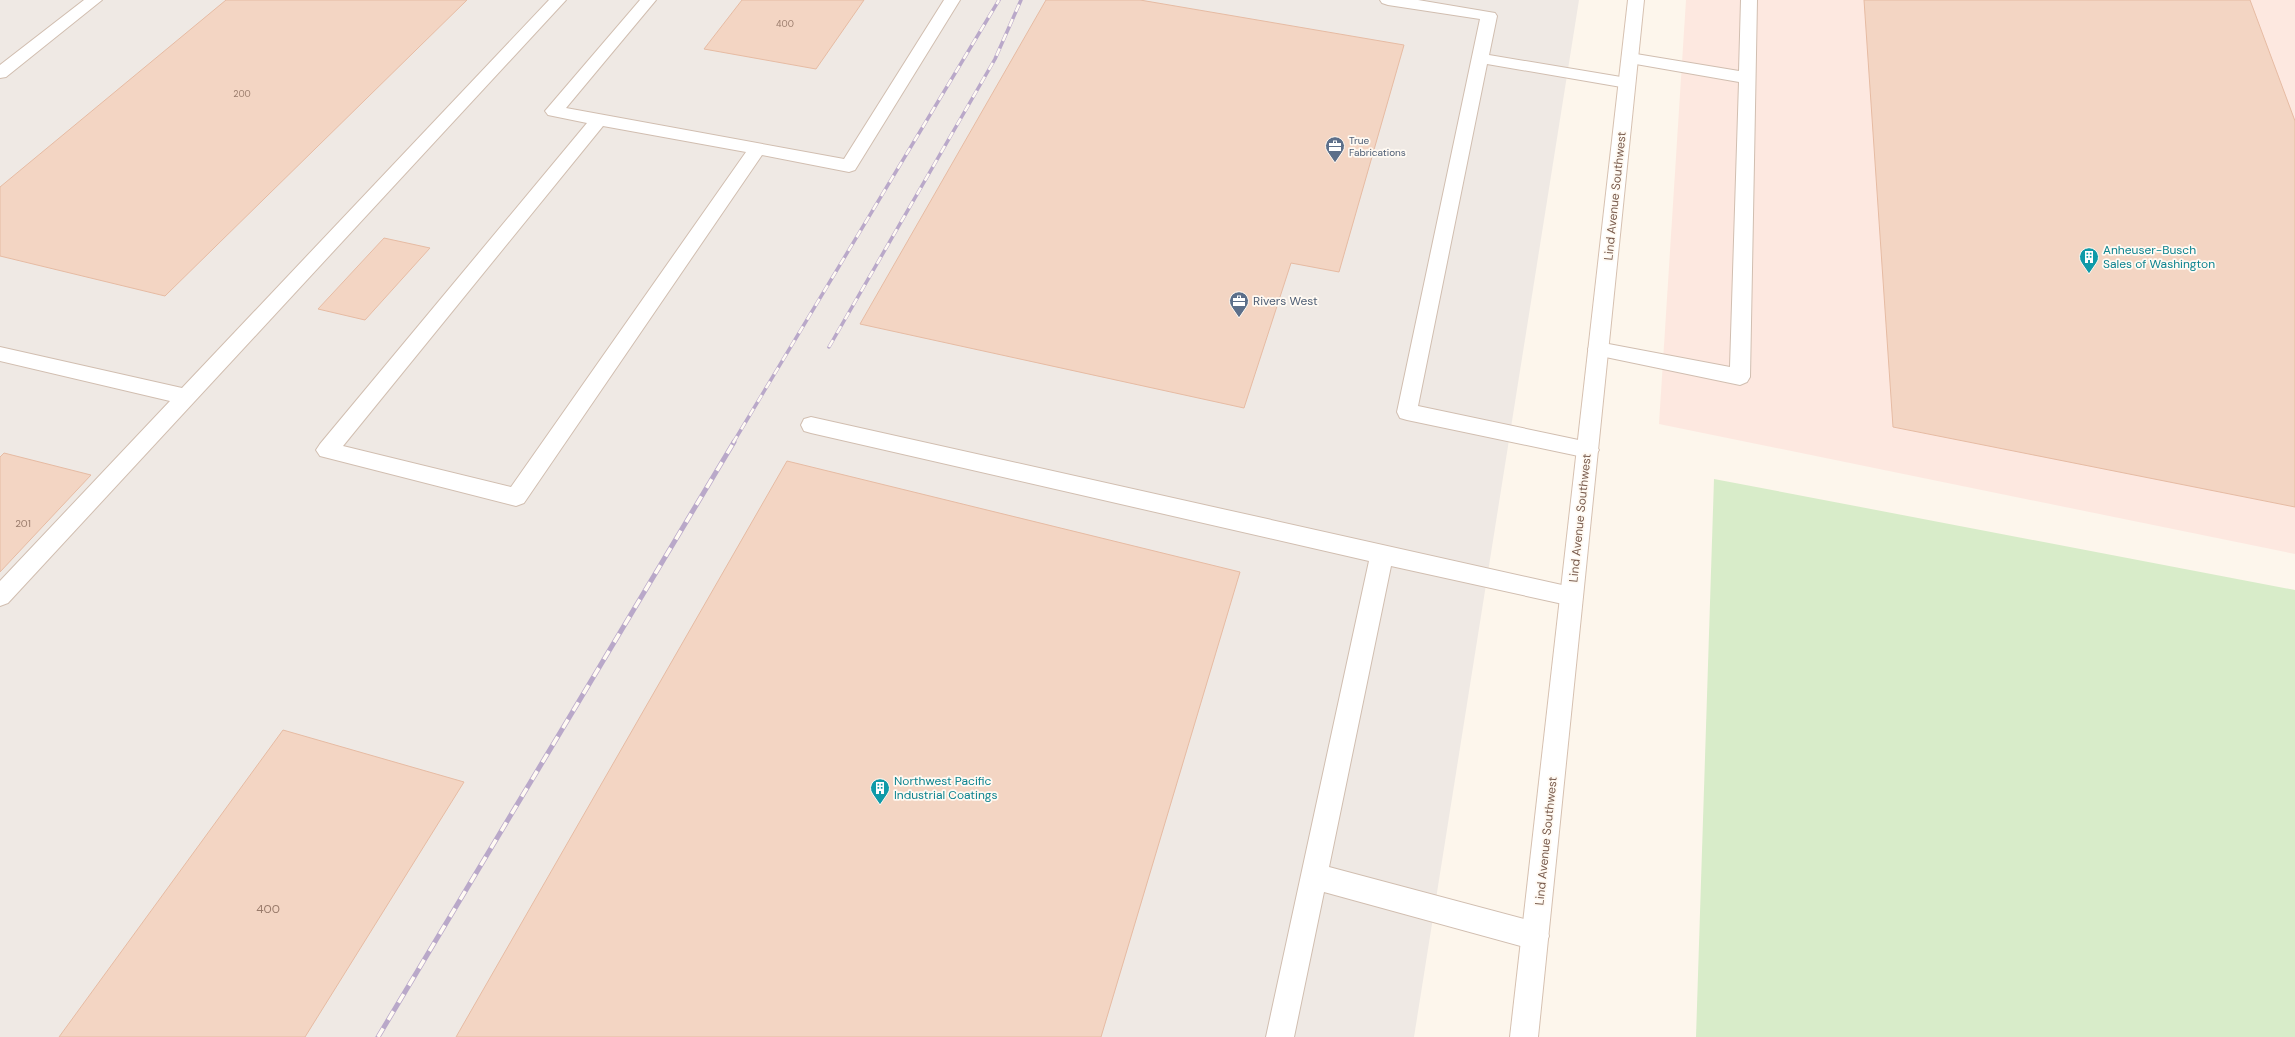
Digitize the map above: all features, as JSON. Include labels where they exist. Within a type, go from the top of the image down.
[{"type":"main road","points":[[0,72],[94,0]]},
{"type":"main road","points":[[0,596],[558,0]]},
{"type":"main road","points":[[648,0],[554,111],[849,166],[952,0]]},
{"type":"main road","points":[[1388,0],[1489,16],[1407,412],[1588,450]]},
{"type":"main road","name":"Lind Avenue Southwest","points":[[1524,1037],[1636,0]]},
{"type":"main road","points":[[1598,349],[1740,377],[1750,0]]},
{"type":"main road","points":[[1480,58],[1627,82]]},
{"type":"main road","points":[[1630,58],[1748,78]]},
{"type":"main road","points":[[598,120],[327,450],[516,497],[757,150]]},
{"type":"main road","points":[[0,354],[186,397]]},
{"type":"main road","points":[[811,425],[1382,555],[1572,596]]},
{"type":"main road","points":[[1280,1037],[1382,555]]},
{"type":"main road","points":[[1314,876],[1535,936]]},
{"type":"shaded area","points":[[0,0],[1579,0],[1414,1037],[0,1037]]},
{"type":"shaded area","name":"Anheuser-Busch Sales of Washington","points":[[1686,0],[2295,0],[2295,554],[1659,424]]},
{"type":"green space","points":[[1714,479],[2295,590],[2295,1037],[1696,1037]]},
{"type":"building","points":[[226,0],[467,0],[165,296],[0,256],[0,187]]},
{"type":"building","points":[[742,0],[864,0],[816,69],[704,49]]},
{"type":"building","points":[[1046,0],[1140,0],[1404,45],[1339,272],[1291,263],[1244,408],[860,324]]},
{"type":"building","name":"Anheuser-Busch Sales of Washington","points":[[1864,0],[2250,0],[2295,121],[2295,507],[1893,427]]},
{"type":"building","points":[[384,238],[430,248],[365,320],[318,309]]},
{"type":"building","points":[[4,453],[91,475],[0,572],[0,457]]},
{"type":"building","name":"Northwest Pacific Industrial Coatings","points":[[787,461],[1240,572],[1101,1037],[456,1037]]},
{"type":"building","points":[[283,730],[464,782],[305,1037],[59,1037]]},
{"type":"railway","points":[[733,443],[999,0]]},
{"type":"railway","points":[[829,347],[995,59],[1021,0]]},
{"type":"railway","points":[[378,1037],[734,442]]},
{"type":"place","name":"True Fabrications","points":[[1335,163]]},
{"type":"place","name":"Anheuser-Busch Sales of Washington","points":[[2089,274]]},
{"type":"place","name":"Rivers West","points":[[1239,318]]},
{"type":"place","name":"Northwest Pacific Industrial Coatings","points":[[880,805]]}]
